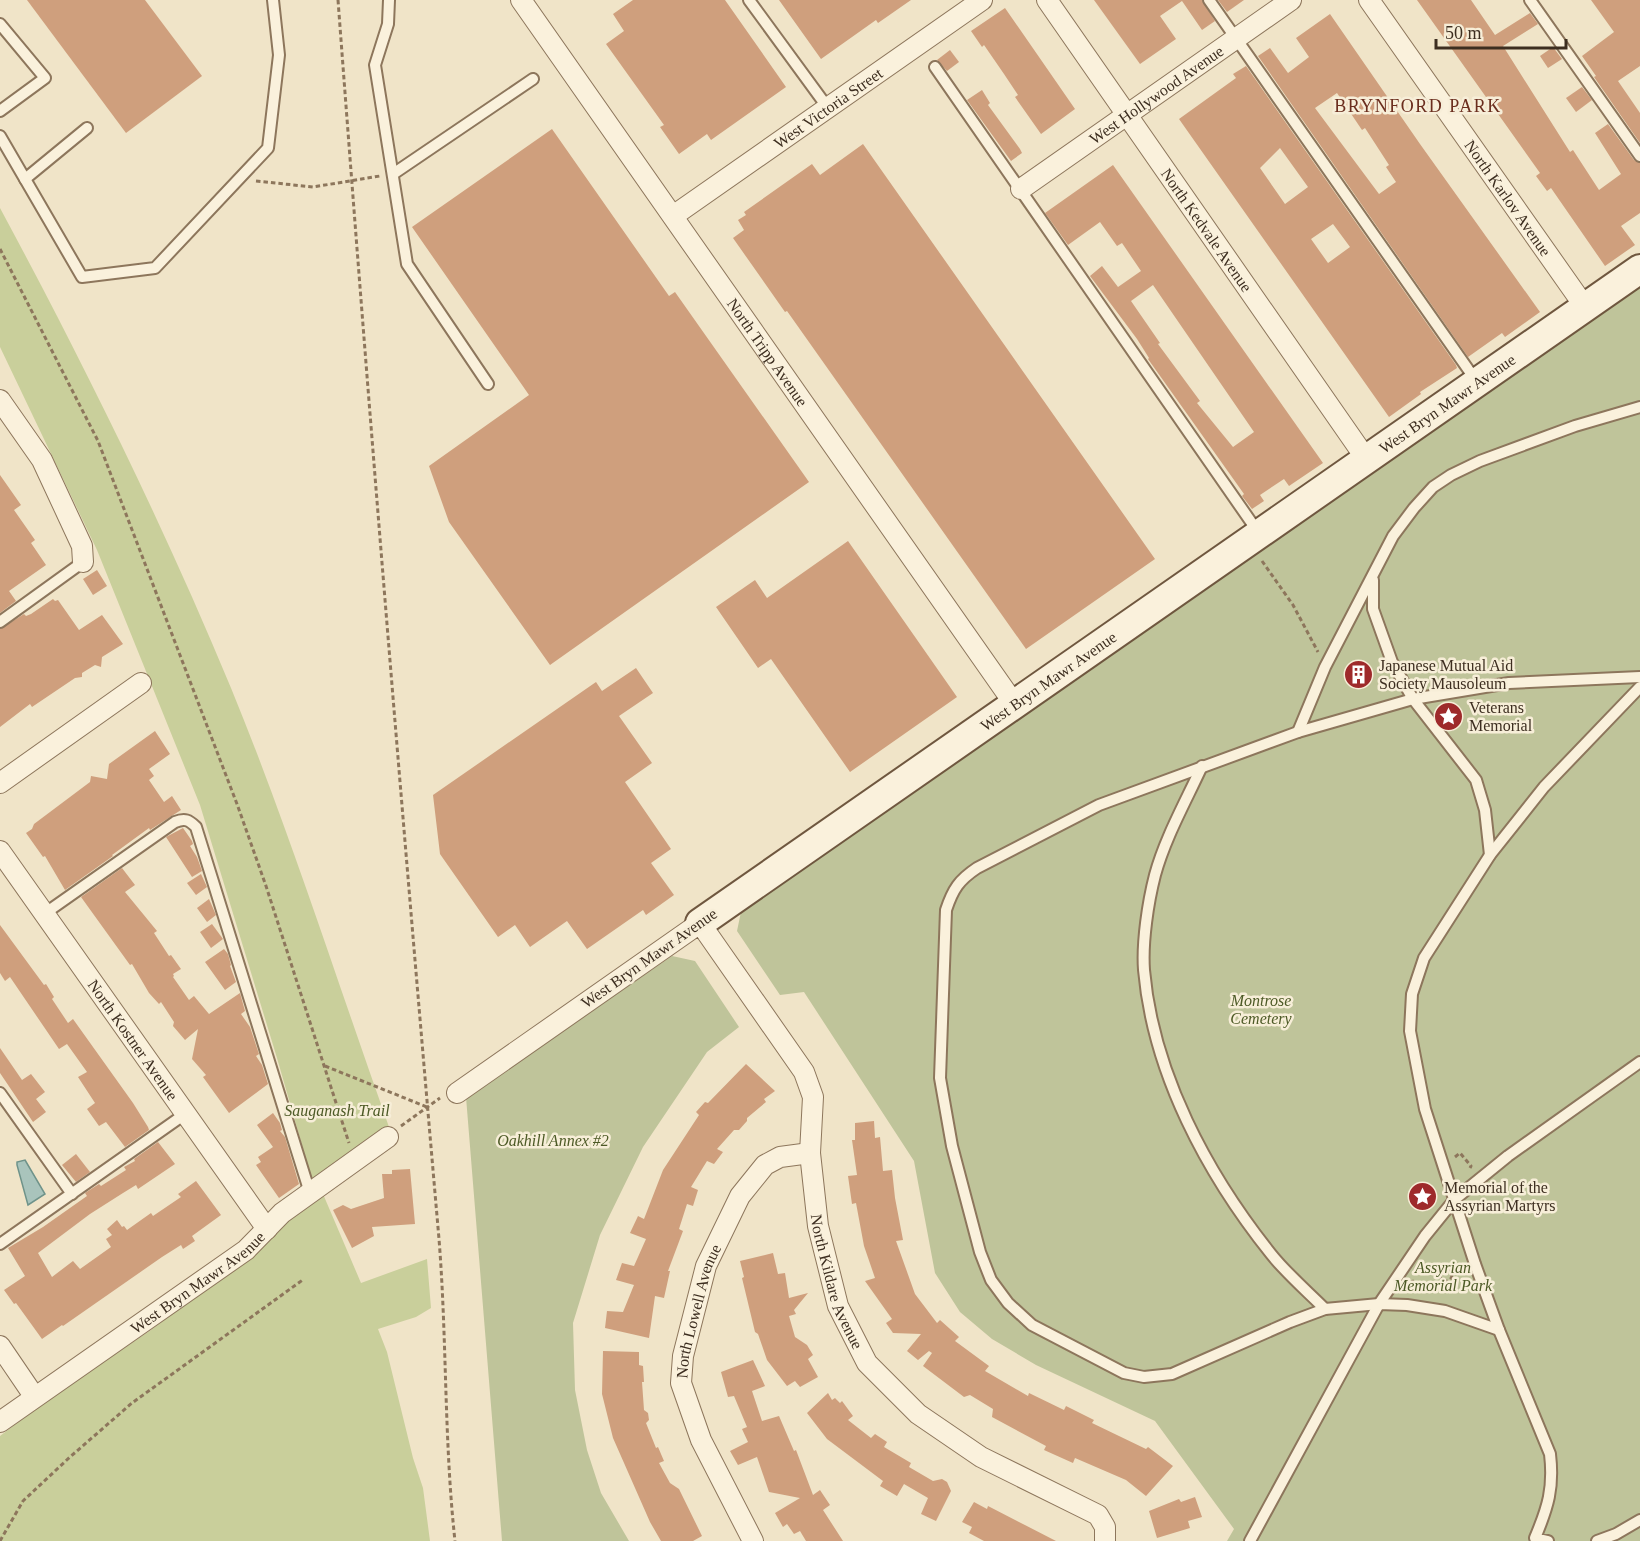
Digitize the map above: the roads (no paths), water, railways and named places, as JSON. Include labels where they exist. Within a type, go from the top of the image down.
[{"type":"street","name":"North Tripp Avenue","points":[[521,0],[1015,705]]},
{"type":"street","name":"West Victoria Street","points":[[673,216],[982,0]]},
{"type":"street","name":"North Kedvale Avenue","points":[[1047,0],[1367,460]]},
{"type":"street","name":"West Hollywood Avenue","points":[[1020,189],[1291,0]]},
{"type":"street","name":"North Karlov Avenue","points":[[1369,0],[1585,307]]},
{"type":"street","name":"West Bryn Mawr Avenue","points":[[457,1093],[1640,269]]},
{"type":"street","points":[[0,400],[42,460],[82,546],[83,562]]},
{"type":"street","points":[[0,783],[141,683]]},
{"type":"street","name":"North Kostner Avenue","points":[[0,851],[267,1229]]},
{"type":"street","name":"North Kildare Avenue","points":[[700,923],[804,1072],[813,1097],[810,1153],[818,1226],[838,1306],[867,1363],[918,1414],[981,1457],[1098,1515],[1105,1527],[1105,1541]]},
{"type":"street","name":"West Bryn Mawr Avenue","points":[[0,1422],[34,1396],[246,1250],[282,1213],[394,1132]]},
{"type":"street","name":"North Lowell Avenue","points":[[753,1541],[701,1440],[681,1383],[683,1356],[706,1266],[740,1196],[765,1165],[780,1157],[810,1153]]},
{"type":"street","points":[[0,1346],[34,1396]]},
{"type":"lane","points":[[0,136],[82,277],[155,268],[268,148],[279,55],[273,0]]},
{"type":"lane","points":[[389,0],[388,24],[375,65],[407,264],[488,384]]},
{"type":"lane","points":[[749,0],[828,108]]},
{"type":"lane","points":[[1209,0],[1478,382]]},
{"type":"lane","points":[[1530,0],[1640,156]]},
{"type":"lane","points":[[0,24],[45,78],[0,111]]},
{"type":"lane","points":[[935,67],[1020,189],[1254,538]]},
{"type":"lane","points":[[393,174],[532,79]]},
{"type":"lane","points":[[25,179],[87,128]]},
{"type":"lane","points":[[1298,732],[1325,667],[1393,536],[1414,507],[1433,487],[1450,475],[1480,461],[1575,426],[1640,407]]},
{"type":"lane","points":[[0,622],[83,562]]},
{"type":"lane","points":[[1373,577],[1373,609],[1392,662],[1413,699],[1476,780],[1485,810],[1490,855]]},
{"type":"lane","points":[[1499,1330],[1445,1311],[1421,1307],[1379,1304],[1325,1309],[1172,1374],[1144,1377],[1124,1373],[1032,1325],[1008,1303],[991,1280],[980,1252],[952,1146],[940,1078],[946,910],[951,894],[962,878],[1099,805],[1298,732],[1413,699],[1509,683],[1640,677]]},
{"type":"lane","points":[[1548,1541],[1534,1539],[1551,1492],[1550,1454],[1499,1330],[1472,1256],[1425,1109],[1410,1031],[1412,994],[1424,958],[1490,855],[1544,787],[1640,687]]},
{"type":"lane","points":[[1202,766],[1155,874],[1147,921],[1144,968],[1151,1014],[1167,1074],[1198,1143],[1233,1202],[1272,1255],[1325,1309]]},
{"type":"lane","points":[[44,914],[175,822],[183,819],[190,821],[196,827],[310,1192]]},
{"type":"lane","points":[[1251,1541],[1379,1304],[1455,1199],[1508,1156],[1640,1062]]},
{"type":"lane","points":[[0,1093],[72,1194]]},
{"type":"lane","points":[[0,1244],[185,1114]]},
{"type":"lane","points":[[1597,1541],[1616,1534],[1640,1520]]},
{"type":"water","points":[[25,1160],[45,1194],[28,1205],[17,1165],[17,1162]]},
{"type":"place","name":"Japanese Mutual Aid Society Mausoleum","points":[[1358,674]]},
{"type":"place","name":"Veterans Memorial","points":[[1448,716]]},
{"type":"place","name":"Memorial of the Assyrian Martyrs","points":[[1423,1196]]},
{"type":"district","name":"BRYNFORD PARK","points":[[1418,106]]},
{"type":"park label","name":"Montrose Cemetery","points":[[1261,1009]]},
{"type":"park label","name":"Sauganash Trail","points":[[337,1110]]},
{"type":"park label","name":"Oakhill Annex #2","points":[[553,1140]]},
{"type":"park label","name":"Assyrian Memorial Park","points":[[1443,1276]]}]
